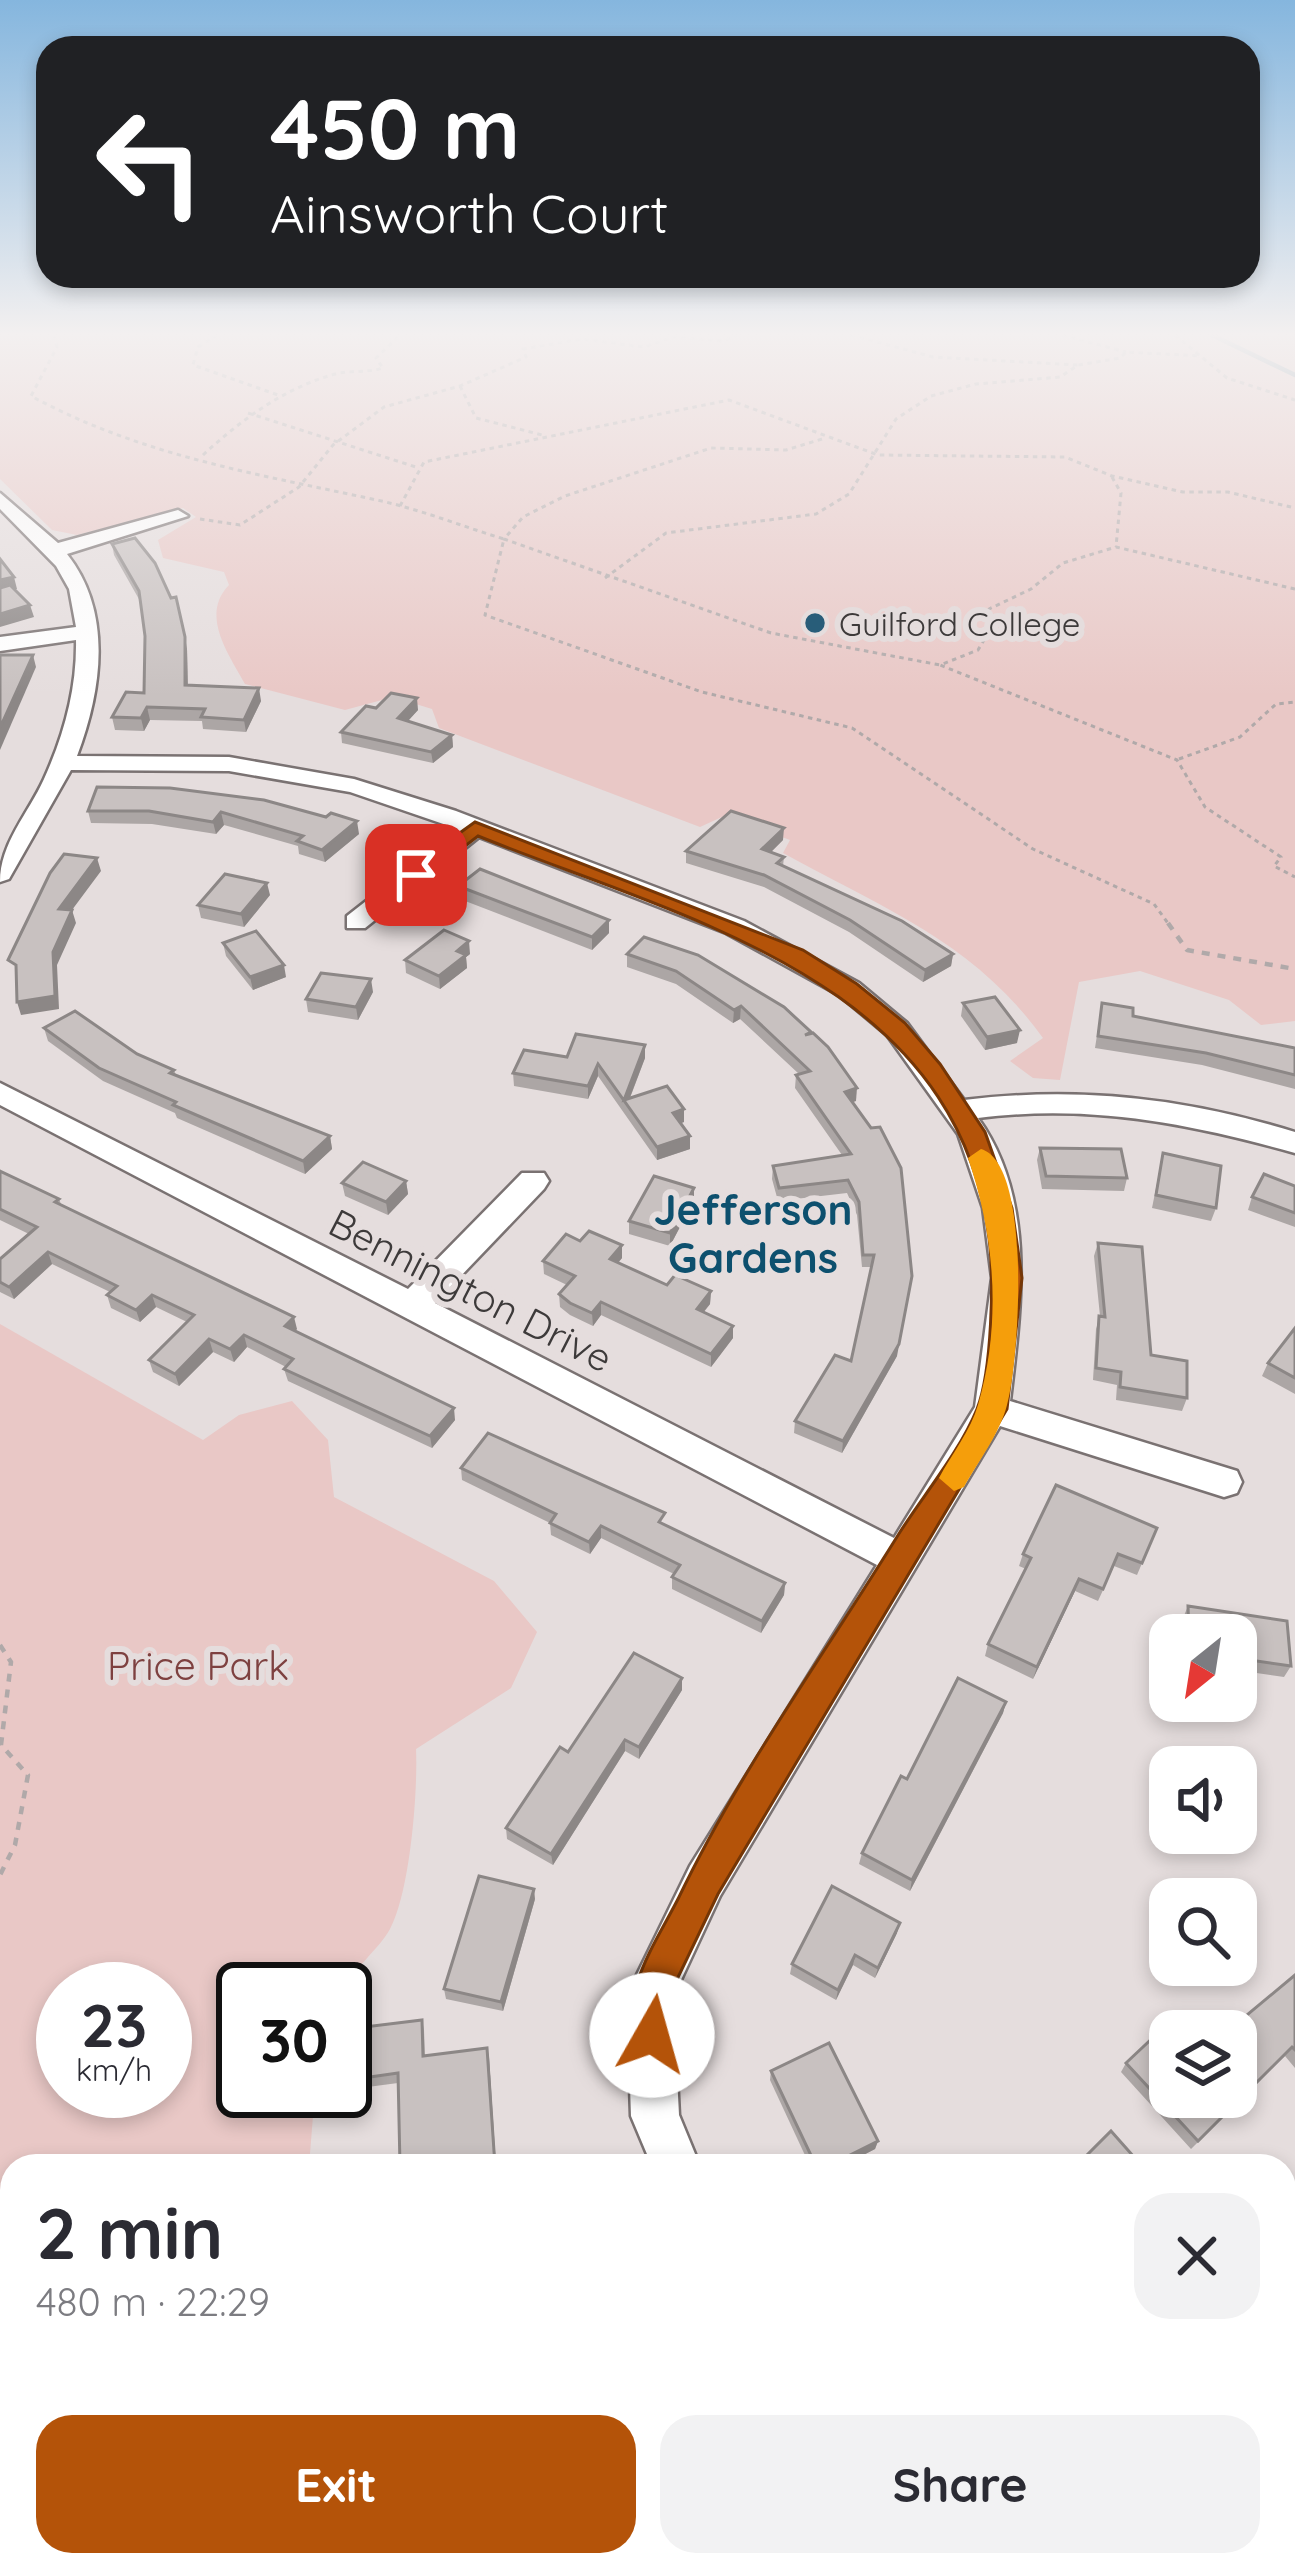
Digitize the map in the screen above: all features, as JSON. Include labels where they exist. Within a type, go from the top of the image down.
[{"type":"street","points":[[0,499],[54,550],[78,587],[91,647],[65,763],[22,846],[0,874]]},
{"type":"street","points":[[54,550],[178,516]]},
{"type":"street","points":[[0,644],[88,632]]},
{"type":"street","points":[[65,763],[229,764],[354,786],[475,828],[795,955],[849,989],[897,1029],[961,1110],[999,1208],[1008,1278],[992,1409],[904,1561],[705,1881],[650,1995],[655,2116],[671,2154]]},
{"type":"street","points":[[356,922],[475,828]]},
{"type":"street","name":"Bennington Drive","points":[[0,1094],[32,1115],[904,1561]]},
{"type":"street","points":[[961,1110],[1106,1099],[1212,1116],[1295,1143]]},
{"type":"street","points":[[412,1306],[533,1181]]},
{"type":"street","points":[[992,1409],[1224,1482]]},
{"type":"path","points":[[194,455],[298,487],[400,506],[504,539],[716,620],[845,655],[940,665],[986,679],[1025,702],[1177,760],[1205,807],[1281,856],[1274,866],[1295,877]]},
{"type":"path","points":[[178,516],[240,525],[298,487],[324,455]]},
{"type":"path","points":[[372,455],[420,468]]},
{"type":"path","points":[[400,506],[424,462],[460,455]]},
{"type":"path","points":[[689,455],[565,496],[524,517],[504,539],[485,615],[701,692],[852,728],[1033,849],[1154,904],[1187,950],[1295,969]]},
{"type":"path","points":[[605,578],[666,532],[816,514],[849,494],[878,455]]},
{"type":"path","points":[[891,455],[1065,458],[1112,476],[1295,508]]},
{"type":"path","points":[[1112,476],[1121,493],[1116,547]]},
{"type":"path","points":[[940,665],[978,650],[993,625],[988,609],[1031,589],[1063,563],[1116,547],[1180,565],[1223,568],[1295,589]]},
{"type":"path","points":[[1177,760],[1240,736],[1276,704],[1295,702]]},
{"type":"path","points":[[0,1645],[11,1662],[1,1745],[28,1775],[16,1845],[0,1875]]},
{"type":"green space","name":"Guilford College","points":[[0,455],[1295,455],[1295,1021],[1261,1025],[1229,1000],[1140,971],[1079,982],[1060,1080],[1033,1078],[1010,1061],[1043,1038],[1016,1004],[925,930],[783,853],[790,840],[724,816],[700,827],[439,728],[432,709],[393,697],[345,710],[245,684],[217,621],[221,597],[229,585],[224,572],[163,558],[158,540],[196,517],[183,508],[77,535],[52,530],[0,479]]},
{"type":"green space","name":"Price Park","points":[[0,1324],[203,1440],[239,1415],[292,1401],[328,1440],[334,1497],[494,1581],[537,1632],[511,1688],[416,1749],[416,1790],[403,1891],[385,1937],[364,1962],[216,1962],[216,2118],[313,2118],[310,2154],[0,2154]]},
{"type":"building","points":[[135,538],[155,563],[171,598],[176,597],[185,637],[185,685],[259,688],[244,720],[201,717],[205,709],[147,707],[141,718],[112,717],[126,692],[144,693],[145,636],[139,591],[112,544]]},
{"type":"building","points":[[0,559],[14,577],[0,580]]},
{"type":"building","points":[[10,585],[30,605],[0,614],[0,588]]},
{"type":"building","points":[[0,655],[33,655],[0,728]]},
{"type":"building","points":[[391,693],[417,698],[398,718],[452,735],[431,752],[341,732],[366,706],[376,708]]},
{"type":"building","points":[[97,787],[170,788],[264,800],[357,821],[322,850],[297,841],[303,836],[221,812],[213,822],[149,811],[88,811]]},
{"type":"building","points":[[731,811],[784,828],[762,849],[784,857],[777,863],[902,921],[953,954],[925,970],[850,920],[764,875],[686,851]]},
{"type":"building","points":[[64,854],[97,858],[59,909],[72,910],[53,952],[55,996],[17,1002],[16,965],[8,960]]},
{"type":"building","points":[[480,869],[609,920],[592,937],[458,886]]},
{"type":"building","points":[[225,874],[267,883],[241,914],[198,905]]},
{"type":"building","points":[[444,930],[469,941],[457,951],[466,955],[439,976],[405,960]]},
{"type":"building","points":[[256,931],[284,965],[250,977],[223,943]]},
{"type":"building","points":[[644,937],[698,955],[784,1007],[811,1032],[805,1035],[813,1033],[857,1088],[845,1092],[871,1128],[880,1127],[901,1168],[912,1276],[899,1344],[843,1441],[795,1421],[835,1355],[851,1361],[874,1255],[863,1255],[859,1202],[848,1180],[779,1188],[773,1166],[851,1154],[796,1075],[810,1071],[741,1006],[734,1010],[676,971],[627,954]]},
{"type":"building","points":[[321,973],[371,979],[356,1007],[306,999]]},
{"type":"building","points":[[995,997],[1020,1030],[987,1037],[963,1003]]},
{"type":"building","points":[[1102,1003],[1133,1008],[1133,1016],[1295,1048],[1295,1075],[1206,1053],[1098,1036]]},
{"type":"building","points":[[75,1011],[137,1054],[174,1070],[170,1073],[330,1136],[303,1161],[173,1105],[176,1102],[99,1068],[44,1028]]},
{"type":"building","points":[[576,1034],[645,1045],[624,1100],[667,1086],[684,1109],[673,1113],[690,1136],[657,1147],[598,1064],[588,1086],[513,1073],[524,1050],[567,1057]]},
{"type":"building","points":[[1040,1148],[1121,1149],[1127,1178],[1046,1176]]},
{"type":"building","points":[[1163,1153],[1221,1166],[1216,1208],[1156,1195]]},
{"type":"building","points":[[363,1162],[406,1181],[386,1202],[342,1183]]},
{"type":"building","points":[[0,1171],[294,1317],[285,1326],[454,1408],[430,1436],[284,1369],[293,1359],[244,1335],[230,1349],[209,1339],[175,1374],[149,1360],[194,1315],[152,1295],[136,1310],[107,1295],[117,1286],[48,1252],[9,1287],[0,1282],[0,1259],[37,1227],[0,1209]]},
{"type":"building","points":[[1264,1174],[1295,1186],[1295,1213],[1252,1197]]},
{"type":"building","points":[[654,1176],[694,1188],[670,1233],[629,1221]]},
{"type":"building","points":[[589,1231],[622,1245],[610,1259],[667,1285],[675,1275],[711,1291],[697,1309],[733,1326],[711,1354],[601,1302],[592,1313],[559,1294],[575,1276],[543,1261],[566,1234],[580,1241]]},
{"type":"building","points":[[1098,1243],[1142,1247],[1151,1355],[1187,1361],[1187,1398],[1120,1387],[1121,1372],[1096,1368],[1099,1316],[1105,1317]]},
{"type":"building","points":[[1295,1328],[1295,1378],[1268,1363]]},
{"type":"building","points":[[488,1433],[665,1513],[659,1522],[785,1583],[762,1621],[672,1577],[680,1565],[601,1526],[589,1542],[550,1523],[556,1514],[461,1468]]},
{"type":"building","points":[[1056,1485],[1157,1528],[1142,1563],[1118,1554],[1103,1589],[1079,1579],[1037,1667],[988,1644],[1031,1558],[1023,1554]]},
{"type":"building","points":[[1188,1606],[1241,1614],[1188,1614]]},
{"type":"building","points":[[1257,1616],[1287,1621],[1291,1666],[1257,1661]]},
{"type":"building","points":[[634,1653],[682,1678],[639,1747],[625,1740],[551,1854],[506,1828],[560,1747],[568,1752]]},
{"type":"building","points":[[958,1678],[1006,1702],[912,1880],[862,1853],[901,1776],[907,1779]]},
{"type":"building","points":[[479,1876],[534,1889],[501,2002],[444,1989]]},
{"type":"building","points":[[832,1886],[900,1923],[878,1968],[855,1955],[838,1990],[792,1964]]},
{"type":"building","points":[[1295,1975],[1295,2050],[1292,2047],[1257,2082],[1257,2010],[1253,2010]]},
{"type":"building","points":[[422,2020],[423,2056],[487,2048],[494,2154],[400,2154],[398,2073],[372,2077],[372,2026]]},
{"type":"building","points":[[1149,2041],[1149,2088],[1126,2063]]},
{"type":"building","points":[[829,2043],[878,2141],[852,2154],[810,2154],[771,2071]]},
{"type":"building","points":[[1177,2118],[1221,2118],[1198,2141]]},
{"type":"building","points":[[1111,2131],[1131,2154],[1088,2154]]},
{"type":"slow traffic","points":[[954,1478],[992,1409],[1008,1278],[999,1208],[981,1158]]},
{"type":"place","name":"Guilford College","points":[[815,623]]},
{"type":"district","name":"Jefferson Gardens","points":[[753,1233]]},
{"type":"route","points":[[416,875],[475,828],[736,927],[795,955],[849,989],[897,1029],[931,1070],[972,1132],[999,1208],[1008,1278],[992,1409],[974,1446],[705,1881],[650,1995],[652,2035]]}]
